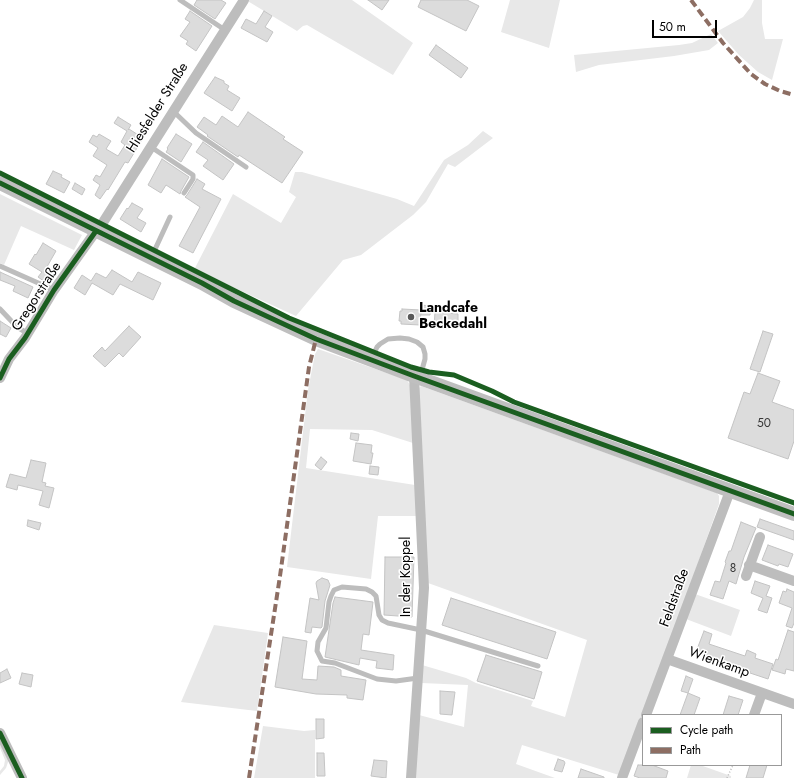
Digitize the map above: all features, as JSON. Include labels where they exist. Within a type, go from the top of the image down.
[{"type":"main road","points":[[0,183],[202,283],[248,308],[316,339],[794,514]]},
{"type":"street","name":"Hiesfelder Straße","points":[[96,231],[102,224],[244,0]]},
{"type":"street","name":"Gregorstraße","points":[[0,378],[9,359],[54,290],[96,231]]},
{"type":"street","name":"In der Koppel","points":[[411,778],[424,588],[417,377]]},
{"type":"street","name":"Feldstraße","points":[[646,714],[730,491]]},
{"type":"street","points":[[746,576],[760,537]]},
{"type":"street","points":[[750,565],[794,581]]},
{"type":"street","name":"Wienkamp","points":[[667,659],[794,704]]},
{"type":"street","name":"Wienkamp","points":[[754,714],[762,693]]},
{"type":"street","points":[[622,778],[642,725]]},
{"type":"street","points":[[0,733],[22,778]]},
{"type":"lane","points":[[180,0],[225,30]]},
{"type":"lane","points":[[173,111],[196,132],[246,167]]},
{"type":"lane","points":[[150,147],[193,176],[193,179],[184,193]]},
{"type":"lane","points":[[150,258],[170,217]]},
{"type":"lane","points":[[0,266],[54,290]]},
{"type":"lane","points":[[0,309],[17,327],[27,333]]},
{"type":"lane","points":[[371,360],[377,347],[388,339],[409,339],[417,342],[423,347],[425,354],[417,377]]},
{"type":"lane","points":[[418,678],[396,682],[377,679],[335,663],[322,661],[317,651],[318,642],[326,628],[330,596],[334,590],[342,587],[366,589],[376,596],[379,615],[382,620],[388,623],[421,630],[538,666]]},
{"type":"path","points":[[727,778],[733,766]]},
{"type":"shaded area","points":[[246,0],[352,0],[413,43],[393,75],[307,25],[303,26],[297,31]]},
{"type":"shaded area","points":[[510,0],[560,0],[549,48],[501,32]]},
{"type":"shaded area","points":[[754,0],[762,0],[762,23],[765,39],[783,39],[772,80],[758,72],[739,55],[718,31],[743,17]]},
{"type":"shaded area","points":[[711,34],[718,43],[709,50],[674,56],[599,65],[576,72],[574,55],[679,45],[692,43]]},
{"type":"shaded area","points":[[483,131],[493,138],[455,167],[448,164],[426,202],[413,215],[361,255],[343,260],[296,316],[195,268],[233,194],[281,223],[296,197],[289,192],[295,172],[302,172],[397,199],[414,206],[444,160],[468,145]]},
{"type":"shaded area","points":[[0,194],[82,235],[74,250],[21,226],[4,265],[0,263]]},
{"type":"shaded area","points":[[318,349],[407,380],[411,387],[413,443],[372,430],[310,429],[306,468],[415,485],[417,516],[378,516],[371,579],[287,567],[308,390],[315,354]]},
{"type":"shaded area","points":[[421,386],[717,493],[719,496],[719,504],[664,658],[619,775],[522,745],[516,764],[555,778],[414,778],[419,715],[464,727],[468,685],[421,683],[422,665],[466,678],[476,683],[533,701],[531,706],[565,717],[587,640],[428,583],[419,388]]},
{"type":"shaded area","points":[[695,594],[740,610],[731,636],[686,619]]},
{"type":"shaded area","points":[[214,625],[268,633],[257,711],[181,702]]},
{"type":"shaded area","points":[[263,726],[304,731],[315,730],[315,778],[254,778]]},
{"type":"shaded area","points":[[0,739],[9,759],[6,768],[0,775],[0,771],[4,766],[5,760],[0,748]]},
{"type":"shaded area","points":[[691,766],[703,766],[731,776],[731,778],[687,778]]},
{"type":"building","points":[[197,0],[221,0],[226,3],[215,19],[194,5]]},
{"type":"building","points":[[368,0],[389,0],[382,10]]},
{"type":"building","points":[[421,0],[467,0],[479,6],[466,31],[418,7]]},
{"type":"building","points":[[190,11],[212,26],[196,51],[186,44],[188,41],[180,36],[190,22],[185,19]]},
{"type":"building","points":[[264,11],[272,16],[265,27],[273,32],[267,42],[241,28],[246,19],[256,24]]},
{"type":"building","points":[[436,45],[468,68],[461,78],[429,55]]},
{"type":"building","points":[[215,77],[224,81],[224,83],[229,86],[227,90],[240,98],[232,111],[204,93]]},
{"type":"building","points":[[248,112],[285,137],[283,139],[303,152],[282,183],[239,155],[238,157],[207,136],[208,135],[197,127],[204,117],[216,125],[222,116],[238,127]]},
{"type":"building","points":[[118,117],[131,125],[128,130],[129,129],[143,138],[128,163],[125,162],[108,190],[107,189],[100,199],[95,195],[100,185],[93,180],[96,175],[100,177],[107,165],[93,156],[98,148],[89,142],[93,135],[97,137],[99,134],[111,141],[106,149],[118,156],[125,145],[121,142],[127,131],[114,123]]},
{"type":"building","points":[[176,134],[192,144],[181,162],[166,152]]},
{"type":"building","points":[[203,142],[234,164],[223,180],[203,166],[208,160],[196,152]]},
{"type":"building","points":[[162,159],[189,177],[180,194],[166,185],[161,193],[148,185]]},
{"type":"building","points":[[53,171],[62,175],[61,177],[70,182],[64,193],[46,184]]},
{"type":"building","points":[[197,179],[205,184],[202,189],[221,199],[193,253],[179,246],[200,207],[185,197]]},
{"type":"building","points":[[75,183],[85,189],[82,195],[72,189]]},
{"type":"building","points":[[132,203],[143,209],[137,218],[146,223],[141,232],[120,219]]},
{"type":"building","points":[[43,243],[56,251],[44,272],[49,275],[45,282],[38,277],[42,272],[29,264]]},
{"type":"building","points":[[112,270],[132,282],[138,272],[161,283],[153,300],[120,284],[113,295],[92,283],[85,295],[74,288],[82,275],[91,281],[96,273],[106,278]]},
{"type":"building","points":[[0,272],[33,287],[28,298],[13,291],[15,286],[0,280]]},
{"type":"building","points":[[421,305],[431,306],[430,315],[421,315]]},
{"type":"building","points":[[402,309],[421,310],[420,325],[401,324],[401,321],[399,321],[400,311],[402,311]]},
{"type":"building","points":[[435,312],[458,314],[458,328],[434,327]]},
{"type":"building","points":[[0,321],[11,328],[6,337],[0,334]]},
{"type":"building","points":[[129,326],[141,337],[123,357],[119,353],[105,367],[93,356],[102,347],[105,351]]},
{"type":"building","points":[[763,331],[773,334],[760,372],[750,369]]},
{"type":"building","points":[[758,373],[780,381],[772,402],[794,410],[794,441],[788,459],[728,438],[744,392],[750,394]]},
{"type":"building","points":[[351,433],[359,434],[358,441],[350,439]]},
{"type":"building","points":[[356,443],[372,445],[371,453],[373,453],[371,464],[353,461]]},
{"type":"building","points":[[321,457],[327,462],[321,470],[315,465]]},
{"type":"building","points":[[31,460],[46,463],[42,482],[46,483],[45,486],[54,488],[49,508],[39,505],[43,491],[18,485],[17,490],[6,487],[10,474],[26,478]]},
{"type":"building","points":[[370,466],[379,467],[378,475],[369,474]]},
{"type":"building","points":[[760,519],[794,531],[794,540],[757,527]]},
{"type":"building","points":[[28,520],[41,523],[39,530],[27,526]]},
{"type":"building","points":[[741,522],[756,528],[744,557],[736,584],[729,581],[723,599],[710,595],[715,581],[720,582],[726,563],[725,562],[729,551],[731,551]]},
{"type":"building","points":[[768,545],[793,554],[788,567],[779,564],[778,566],[762,560]]},
{"type":"building","points":[[385,557],[414,557],[412,617],[384,615]]},
{"type":"building","points":[[322,578],[328,580],[330,585],[325,601],[322,627],[312,627],[311,633],[305,632],[310,598],[319,600],[316,583]]},
{"type":"building","points":[[755,581],[770,586],[766,596],[772,598],[767,613],[758,610],[763,598],[751,593]]},
{"type":"building","points":[[787,589],[794,592],[794,623],[792,628],[786,626],[792,608],[779,603],[783,591],[786,592]]},
{"type":"building","points":[[335,597],[373,602],[369,635],[363,634],[361,650],[394,655],[393,670],[376,668],[377,661],[360,658],[359,665],[325,657]]},
{"type":"building","points":[[451,598],[556,632],[547,659],[442,625]]},
{"type":"building","points":[[788,630],[794,632],[794,671],[786,669],[785,674],[772,670],[776,659],[778,660]]},
{"type":"building","points":[[704,631],[712,634],[709,644],[745,656],[747,650],[756,654],[755,658],[773,664],[768,679],[750,673],[750,671],[734,666],[735,665],[696,652]]},
{"type":"building","points":[[283,637],[307,641],[302,679],[317,680],[318,666],[334,667],[341,670],[341,676],[366,680],[363,700],[347,698],[347,695],[316,694],[275,687]]},
{"type":"building","points":[[486,655],[542,672],[534,699],[477,681]]},
{"type":"building","points":[[7,669],[11,678],[0,683],[0,673]]},
{"type":"building","points":[[22,673],[33,675],[31,687],[19,684]]},
{"type":"building","points":[[686,676],[693,679],[688,693],[681,691]]},
{"type":"building","points":[[440,691],[455,692],[452,715],[440,714]]},
{"type":"building","points":[[688,693],[700,698],[694,714],[680,714]]},
{"type":"building","points":[[729,696],[743,700],[738,714],[723,714]]},
{"type":"building","points":[[316,719],[324,719],[324,738],[316,739]]},
{"type":"building","points":[[317,753],[324,753],[325,776],[317,776]]},
{"type":"building","points":[[558,759],[564,761],[565,763],[562,772],[554,770]]},
{"type":"building","points":[[374,760],[387,761],[386,778],[371,776]]},
{"type":"building","points":[[638,765],[655,766],[668,771],[666,778],[640,778],[634,776]]},
{"type":"building","points":[[750,766],[767,766],[763,778],[746,778]]},
{"type":"building","points":[[581,769],[604,777],[604,778],[578,778]]},
{"type":"marked path","points":[[691,0],[723,43],[751,74],[765,84],[780,91],[794,95]]},
{"type":"marked path","points":[[249,778],[280,576],[309,367],[316,339]]},
{"type":"cycle path","points":[[0,173],[289,318],[411,367],[429,372],[454,375],[514,402],[794,503]]},
{"type":"cycle path","points":[[0,183],[202,283],[234,301],[316,339],[794,514]]},
{"type":"cycle path","points":[[0,378],[9,359],[25,338],[54,290],[96,231]]},
{"type":"cycle path","points":[[0,733],[22,778]]},
{"type":"place","name":"Landcafe Beckedahl","points":[[411,317]]}]
